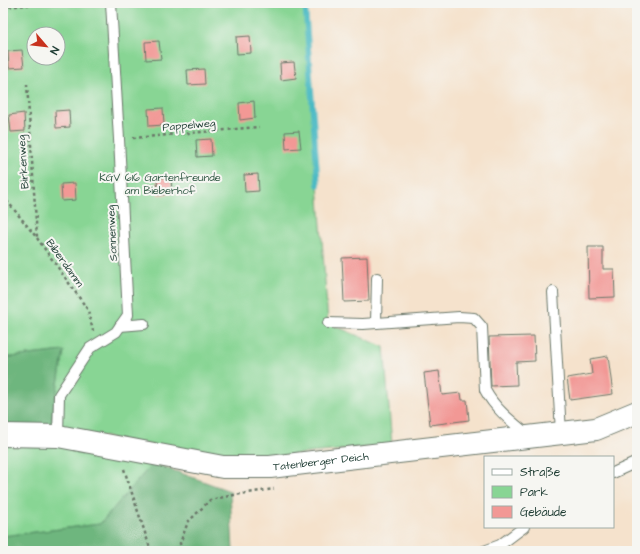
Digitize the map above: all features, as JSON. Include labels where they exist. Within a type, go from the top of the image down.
[{"type":"street","name":"Tatenberger Deich","points":[[3,435],[58,436],[223,467],[270,467],[596,428],[637,412]]},
{"type":"lane","name":"Sonnenweg","points":[[58,436],[59,395],[90,348],[116,332],[128,315],[111,3]]},
{"type":"lane","points":[[376,323],[377,278]]},
{"type":"lane","points":[[552,292],[561,433]]},
{"type":"lane","points":[[328,323],[376,323],[459,317],[474,318],[482,327],[485,390],[505,416],[529,436]]},
{"type":"lane","points":[[120,326],[144,324]]},
{"type":"lane","points":[[614,473],[637,462]]},
{"type":"lane","points":[[484,551],[500,545],[523,528]]},
{"type":"path","points":[[3,7],[51,3]]},
{"type":"path","name":"Birkenweg","points":[[27,84],[37,238]]},
{"type":"path","name":"Pappelweg","points":[[119,139],[260,127]]},
{"type":"path","name":"Biberdamm","points":[[3,196],[37,238],[88,310],[94,333],[90,348]]},
{"type":"path","points":[[115,446],[152,551]]},
{"type":"path","points":[[180,551],[180,543],[188,522],[210,500],[279,488]]},
{"type":"green space","name":"KGV 616 Gartenfreunde am Bieberhof","points":[[3,3],[305,3],[328,323],[384,347],[392,445],[268,457],[225,458],[50,427],[64,351],[3,358]]},
{"type":"green space","points":[[64,351],[50,427],[3,427],[3,358]]},
{"type":"green space","points":[[3,443],[60,443],[153,463],[100,524],[3,536]]},
{"type":"green space","points":[[153,463],[230,491],[233,551],[3,551],[3,536],[100,524]]},
{"type":"building","points":[[250,36],[251,53],[237,54],[236,37]]},
{"type":"building","points":[[159,41],[161,59],[146,60],[145,42]]},
{"type":"building","points":[[22,50],[24,67],[9,68],[8,51]]},
{"type":"building","points":[[294,62],[296,78],[281,80],[280,63]]},
{"type":"building","points":[[204,69],[205,84],[188,85],[187,70]]},
{"type":"building","points":[[254,101],[255,118],[240,120],[239,103]]},
{"type":"building","points":[[163,108],[164,125],[149,126],[148,109]]},
{"type":"building","points":[[69,110],[70,127],[56,128],[55,111]]},
{"type":"building","points":[[24,113],[25,131],[11,132],[9,115]]},
{"type":"building","points":[[299,131],[301,148],[286,149],[285,132]]},
{"type":"building","points":[[211,139],[212,156],[197,157],[196,140]]},
{"type":"building","points":[[258,174],[259,191],[245,192],[244,175]]},
{"type":"building","points":[[171,177],[172,194],[158,195],[157,178]]},
{"type":"building","points":[[75,183],[76,200],[62,201],[61,184]]},
{"type":"building","points":[[588,247],[603,247],[603,269],[614,269],[615,297],[589,298]]},
{"type":"building","points":[[367,257],[369,301],[344,302],[342,258]]},
{"type":"building","points":[[534,336],[535,361],[516,362],[517,385],[491,386],[489,337]]},
{"type":"building","points":[[608,356],[613,394],[570,400],[567,378],[592,374],[590,359]]},
{"type":"building","points":[[439,371],[442,395],[461,393],[462,400],[467,400],[469,420],[430,425],[424,373]]},
{"type":"waterway","points":[[305,3],[318,185]]}]
